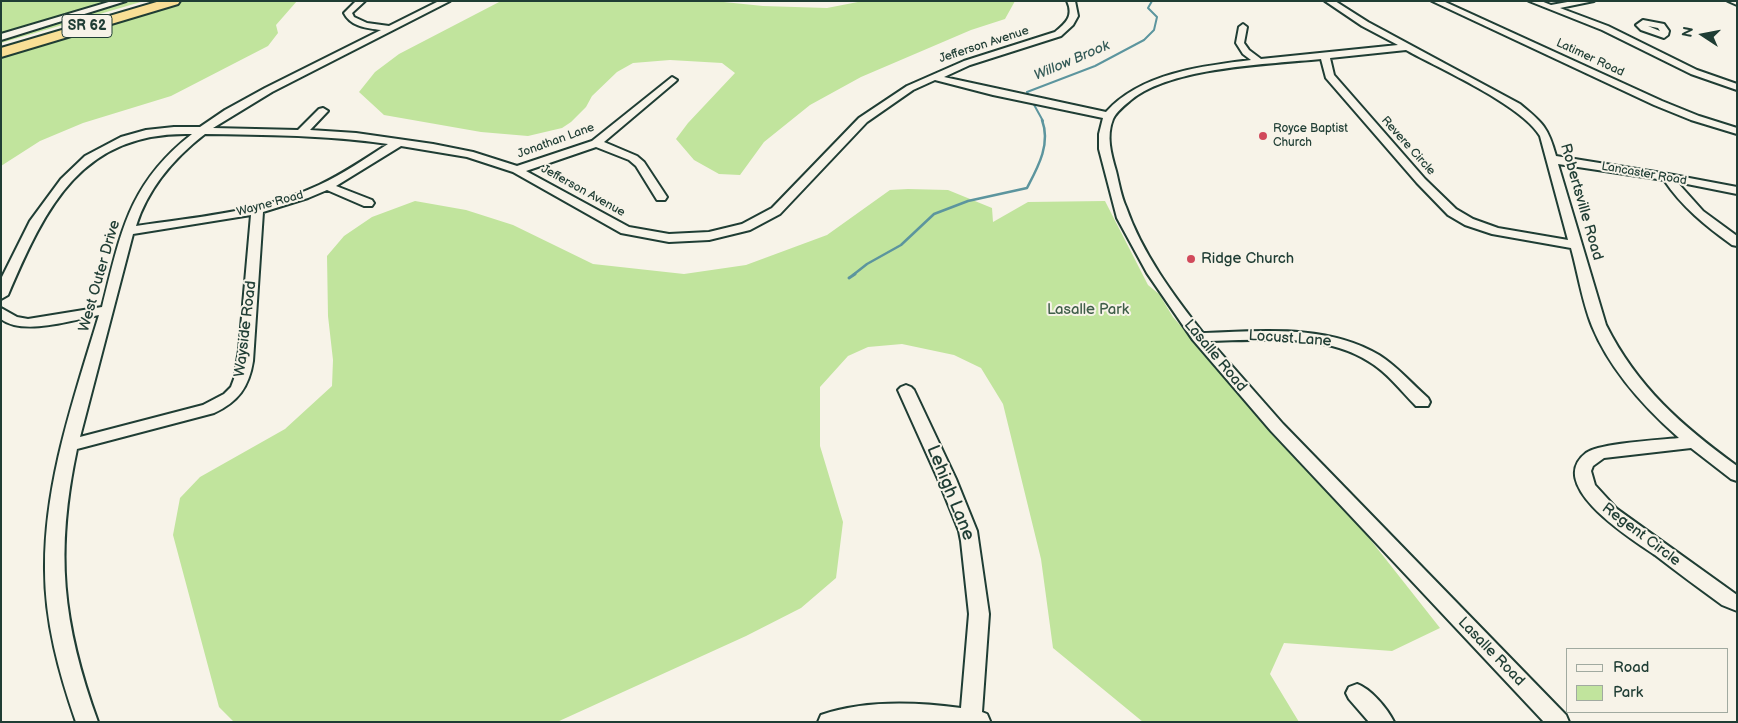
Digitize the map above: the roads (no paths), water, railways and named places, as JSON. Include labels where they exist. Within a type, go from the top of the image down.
[{"type":"highway","name":"SR 62","points":[[1,47],[156,1]]},
{"type":"highway","name":"SR 62","points":[[1,53],[68,31],[174,1]]},
{"type":"street","points":[[1,37],[122,1]]},
{"type":"street","points":[[361,1],[348,13],[351,19],[363,24],[390,29]]},
{"type":"street","name":"West Outer Drive","points":[[88,722],[75,688],[64,643],[55,578],[56,522],[61,485],[70,445],[137,208],[155,178],[180,150],[204,130],[266,92],[446,1]]},
{"type":"street","name":"Jefferson Avenue","points":[[1,295],[36,221],[65,181],[89,158],[125,139],[146,133],[174,130],[356,136],[469,154],[517,170],[625,230],[669,238],[721,234],[746,227],[776,212],[863,120],[893,99],[933,77],[978,59],[1058,34],[1074,18],[1075,8],[1071,1]]},
{"type":"street","name":"Robertsville Road","points":[[1329,1],[1359,21],[1527,113],[1542,129],[1599,325],[1612,354],[1641,392],[1692,442],[1737,475]]},
{"type":"street","name":"Latimer Road","points":[[1436,1],[1658,103],[1695,118],[1737,131]]},
{"type":"street","points":[[1534,1],[1637,44],[1694,72],[1737,87]]},
{"type":"street","points":[[1552,8],[1590,1]]},
{"type":"street","points":[[1732,1],[1737,3]]},
{"type":"street","points":[[1243,27],[1240,43],[1246,52],[1260,64]]},
{"type":"street","points":[[1637,44],[1659,42],[1663,40],[1664,34]]},
{"type":"street","points":[[933,77],[993,92],[1109,116],[1125,99],[1155,82],[1206,70],[1408,47]]},
{"type":"street","name":"Revere Circle","points":[[1325,56],[1328,76],[1425,185],[1452,212],[1469,222],[1496,231],[1576,245]]},
{"type":"street","name":"Jonathan Lane","points":[[517,170],[596,143],[672,80]]},
{"type":"street","points":[[301,133],[323,111]]},
{"type":"street","name":"Lasalle Road","points":[[1109,116],[1104,135],[1105,147],[1120,206],[1132,234],[1155,276],[1198,337],[1241,388],[1304,456],[1558,722]]},
{"type":"street","name":"Wayne Road","points":[[129,231],[257,209],[304,195],[326,186],[399,142]]},
{"type":"street","points":[[596,143],[633,158],[640,164],[661,197]]},
{"type":"street","name":"Lancaster Road","points":[[1551,159],[1668,177],[1737,191]]},
{"type":"street","points":[[1668,177],[1684,200],[1698,214],[1737,242]]},
{"type":"street","points":[[326,186],[368,203]]},
{"type":"street","name":"Wayside Road","points":[[70,445],[208,409],[226,400],[238,387],[242,380],[245,352],[256,242],[257,209]]},
{"type":"street","points":[[1,312],[13,321],[28,323],[107,310]]},
{"type":"street","name":"Locust Lane","points":[[1198,337],[1304,338],[1340,343],[1374,358],[1422,402]]},
{"type":"street","name":"Lehigh Lane","points":[[906,390],[947,479],[970,541],[979,614],[975,677],[975,721]]},
{"type":"street","name":"Regent Circle","points":[[1692,442],[1608,452],[1594,456],[1586,464],[1582,474],[1586,485],[1596,500],[1611,514],[1721,594],[1737,603]]},
{"type":"street","points":[[1356,693],[1383,722]]},
{"type":"street","points":[[829,722],[883,714],[919,714],[975,721]]},
{"type":"waterway","name":"Willow Brook","points":[[1043,121],[1027,92],[1095,66],[1144,40],[1154,30],[1157,17],[1148,8],[1152,1]]},
{"type":"waterway","name":"Willow Brook","points":[[853,275],[867,264],[901,245],[934,214],[968,201],[1027,188],[1039,164],[1044,147],[1045,138],[1042,120]]},
{"type":"waterway","name":"Willow Brook","points":[[849,278],[855,274]]},
{"type":"place","name":"Royce Baptist Church","points":[[1263,136]]},
{"type":"place","name":"Ridge Church","points":[[1191,259]]},
{"type":"park label","name":"Lasalle Park","points":[[1088,310]]}]
